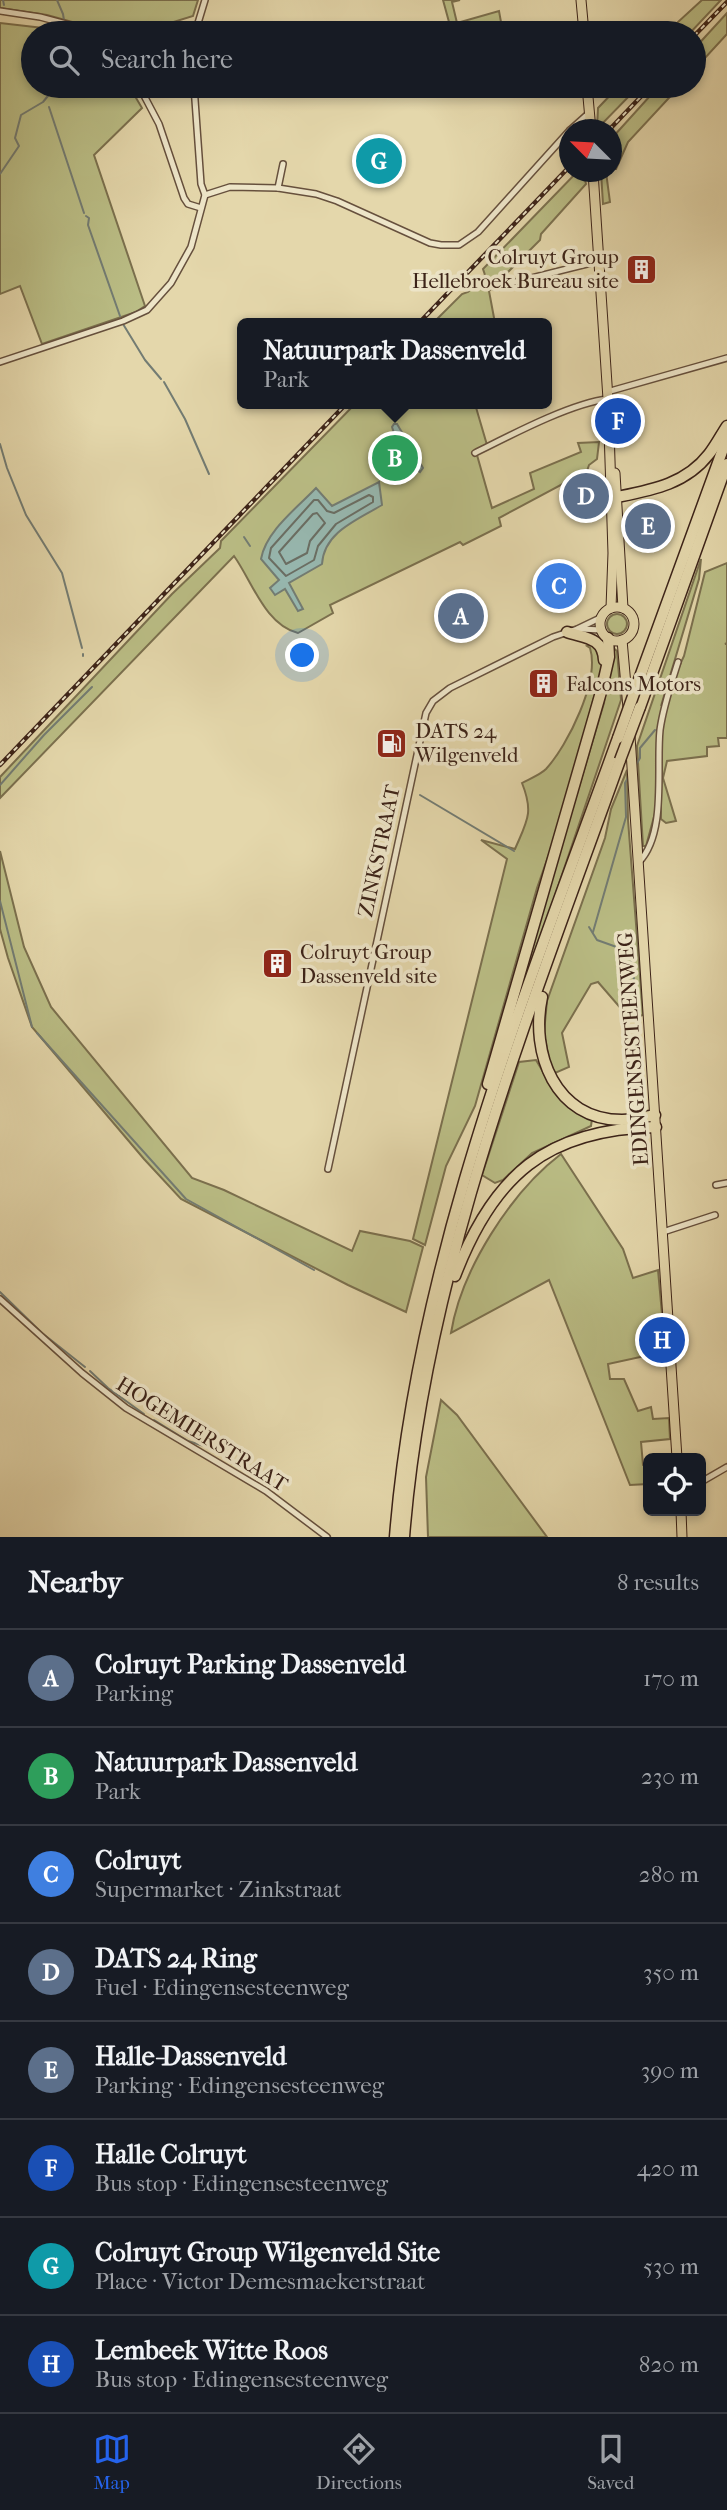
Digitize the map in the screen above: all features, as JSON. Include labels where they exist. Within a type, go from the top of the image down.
[{"type":"highway","points":[[614,495],[623,489],[657,489],[673,483],[708,456],[727,426]]},
{"type":"highway","points":[[404,1537],[416,1435],[444,1297],[488,1138],[724,464],[727,438]]},
{"type":"highway","points":[[394,1537],[419,1362],[449,1236],[486,1112],[637,685],[724,464]]},
{"type":"highway","points":[[572,630],[597,642],[604,654],[605,673]]},
{"type":"highway","points":[[486,1112],[484,1098],[609,657],[604,634]]},
{"type":"highway","points":[[546,969],[538,1027],[539,1047],[551,1080],[572,1102],[594,1115],[621,1120],[655,1115]]},
{"type":"highway","points":[[444,1297],[475,1228],[487,1209],[510,1181],[528,1166],[559,1146],[578,1138],[620,1128],[656,1127]]},
{"type":"main road","points":[[581,0],[582,21]]},
{"type":"main road","points":[[588,98],[590,119]]},
{"type":"main road","points":[[594,182],[623,608]]},
{"type":"main road","points":[[607,396],[614,495],[611,608]]},
{"type":"main road","points":[[611,608],[623,608],[631,614],[634,624],[630,634],[622,640],[604,634],[601,617],[611,608]]},
{"type":"main road","name":"EDINGENSESTEENWEG","points":[[622,640],[677,1453]]},
{"type":"main road","points":[[681,1516],[682,1537]]},
{"type":"street","points":[[199,21],[205,0]]},
{"type":"street","points":[[0,11],[55,21]]},
{"type":"street","points":[[145,98],[159,124],[184,198],[188,204],[201,208]]},
{"type":"street","points":[[0,362],[123,321],[147,310],[170,283],[191,247],[205,195],[201,184],[195,98]]},
{"type":"street","points":[[205,195],[230,187],[278,188],[316,194],[430,243],[459,245],[478,232],[559,142]]},
{"type":"street","points":[[278,188],[283,164]]},
{"type":"street","points":[[495,286],[599,261]]},
{"type":"street","points":[[475,453],[595,400],[727,358]]},
{"type":"street","name":"ZINKSTRAAT","points":[[328,1169],[426,713],[433,701],[450,688],[601,617]]},
{"type":"street","name":"ZINKSTRAAT","points":[[572,630],[604,634]]},
{"type":"street","name":"EDINGENSESTEENWEG","points":[[638,863],[650,846],[657,814],[660,730],[677,662]]},
{"type":"street","points":[[716,1185],[727,1182]]},
{"type":"street","points":[[663,1232],[715,1215]]},
{"type":"street","name":"HOGEMIERSTRAAT","points":[[0,1299],[82,1373],[126,1408],[266,1491],[327,1537]]},
{"type":"street","points":[[706,1479],[727,1467]]},
{"type":"green space","points":[[0,0],[198,0],[193,16],[177,21],[69,21],[0,8]]},
{"type":"green space","points":[[443,0],[460,0],[452,2],[457,21],[449,21]]},
{"type":"green space","points":[[702,0],[721,0],[701,21],[679,21]]},
{"type":"green space","points":[[499,11],[501,21],[464,21]]},
{"type":"green space","points":[[727,13],[727,34],[706,57],[706,36]]},
{"type":"green space","points":[[0,23],[21,25],[21,98],[136,98],[142,108],[94,155],[145,306],[136,312],[42,344],[20,286],[0,294]]},
{"type":"green space","points":[[608,98],[627,98],[607,119],[597,119],[598,108]]},
{"type":"green space","points":[[648,98],[669,98],[628,142],[622,156],[622,127]]},
{"type":"green space","points":[[567,182],[586,182],[541,234],[540,240],[489,291],[494,318],[438,318],[485,275],[483,269]]},
{"type":"green space","points":[[602,182],[607,182],[610,202],[603,204]]},
{"type":"green space","points":[[350,409],[476,409],[487,445],[477,455],[492,508],[534,489],[530,473],[581,452],[578,443],[599,442],[597,459],[589,465],[587,471],[499,518],[501,526],[463,545],[460,542],[330,605],[333,613],[298,633],[277,621],[268,612],[234,556],[0,798],[0,777],[172,594],[220,548],[221,541]]},
{"type":"green space","points":[[701,559],[699,579],[661,706],[684,656],[705,572],[727,563],[727,738],[718,738],[719,746],[707,747],[707,756],[667,761],[663,778],[676,821],[666,823],[661,819],[661,791],[646,846],[643,846],[637,746]]},
{"type":"green space","points":[[613,614],[621,614],[627,624],[621,634],[613,634],[607,628],[607,620]]},
{"type":"green space","points":[[594,643],[601,653],[602,668],[559,826],[537,888],[475,1106],[446,1166],[425,1245],[413,1239],[507,859],[481,840],[515,849],[528,817],[528,802],[522,783],[546,769],[572,729],[590,677],[592,661],[590,648],[587,646]]},
{"type":"green space","points":[[612,647],[617,651],[621,700],[514,1017],[510,1017],[604,703]]},
{"type":"green space","points":[[627,770],[628,820],[643,1015],[630,1019],[598,982],[591,984],[562,1033],[569,1067],[555,1073],[549,1061],[544,1033],[547,1001],[605,838],[611,809]]},
{"type":"green space","points":[[0,851],[24,947],[51,1007],[192,1178],[224,1190],[352,1251],[360,1231],[410,1241],[423,1247],[406,1312],[181,1199],[144,1159],[32,1027],[0,929]]},
{"type":"green space","points":[[536,1060],[558,1097],[592,1119],[591,1126],[532,1153],[503,1180],[495,1183],[482,1175],[519,1062]]},
{"type":"green space","points":[[561,1154],[623,1249],[633,1278],[658,1270],[662,1314],[659,1340],[643,1342],[645,1356],[608,1364],[610,1379],[624,1379],[638,1411],[651,1407],[653,1419],[669,1418],[670,1439],[641,1442],[643,1484],[630,1485],[549,1280],[451,1333],[465,1284],[477,1259],[507,1211],[542,1170]]},
{"type":"green space","points":[[441,1400],[457,1415],[547,1537],[428,1537],[426,1477]]},
{"type":"water","points":[[394,424],[397,424],[423,468],[420,472],[394,433]]},
{"type":"water","points":[[379,482],[382,505],[343,528],[329,543],[322,564],[289,583],[303,609],[298,611],[285,589],[275,595],[270,588],[279,580],[261,559],[269,539],[283,520],[316,488],[332,506]]},
{"type":"waterway","points":[[3,0],[4,5]]},
{"type":"waterway","points":[[57,0],[64,21]]},
{"type":"waterway","points":[[0,174],[19,146],[15,138],[21,115],[46,98]]},
{"type":"waterway","points":[[49,107],[84,213]]},
{"type":"waterway","points":[[86,216],[89,218],[88,225],[120,316]]},
{"type":"waterway","points":[[123,324],[145,360],[161,379]]},
{"type":"waterway","points":[[164,382],[185,419],[209,474]]},
{"type":"waterway","points":[[0,444],[26,515],[62,573],[82,648]]},
{"type":"waterway","points":[[244,537],[250,546]]},
{"type":"waterway","points":[[0,785],[44,735],[92,687]]},
{"type":"waterway","points":[[636,765],[640,758],[640,748],[655,730]]},
{"type":"waterway","points":[[593,932],[626,817],[625,783],[629,776]]},
{"type":"waterway","points":[[420,795],[514,851]]},
{"type":"waterway","points":[[0,901],[32,1027]]},
{"type":"waterway","points":[[589,927],[597,940],[625,950],[631,957],[638,1011]]},
{"type":"waterway","points":[[37,1033],[186,1199],[314,1270]]},
{"type":"waterway","points":[[0,1292],[42,1333],[85,1367]]},
{"type":"waterway","points":[[90,1371],[144,1414]]},
{"type":"waterway","points":[[154,1420],[188,1441],[220,1451],[236,1464]]},
{"type":"railway","points":[[706,24],[727,2]]},
{"type":"railway","points":[[620,119],[640,98]]},
{"type":"railway","points":[[424,318],[559,177]]},
{"type":"railway","points":[[0,765],[341,409]]},
{"type":"place","name":"Colruyt Group Wilgenveld Site","points":[[379,161]]},
{"type":"place","name":"Colruyt Group Hellebroek Bureau site","points":[[642,269]]},
{"type":"place","name":"Halle Colruyt","points":[[618,421]]},
{"type":"place","name":"Natuurpark Dassenveld","points":[[395,458]]},
{"type":"place","name":"DATS 24 Ring","points":[[586,496]]},
{"type":"place","name":"Halle-Dassenveld","points":[[648,526]]},
{"type":"place","name":"Colruyt","points":[[559,586]]},
{"type":"place","name":"Colruyt Parking Dassenveld","points":[[461,616]]},
{"type":"place","name":"Falcons Motors","points":[[543,684]]},
{"type":"place","name":"DATS 24 Wilgenveld","points":[[392,743]]},
{"type":"place","name":"Colruyt Group Dassenveld site","points":[[277,964]]},
{"type":"place","name":"Lembeek Witte Roos","points":[[662,1340]]}]
